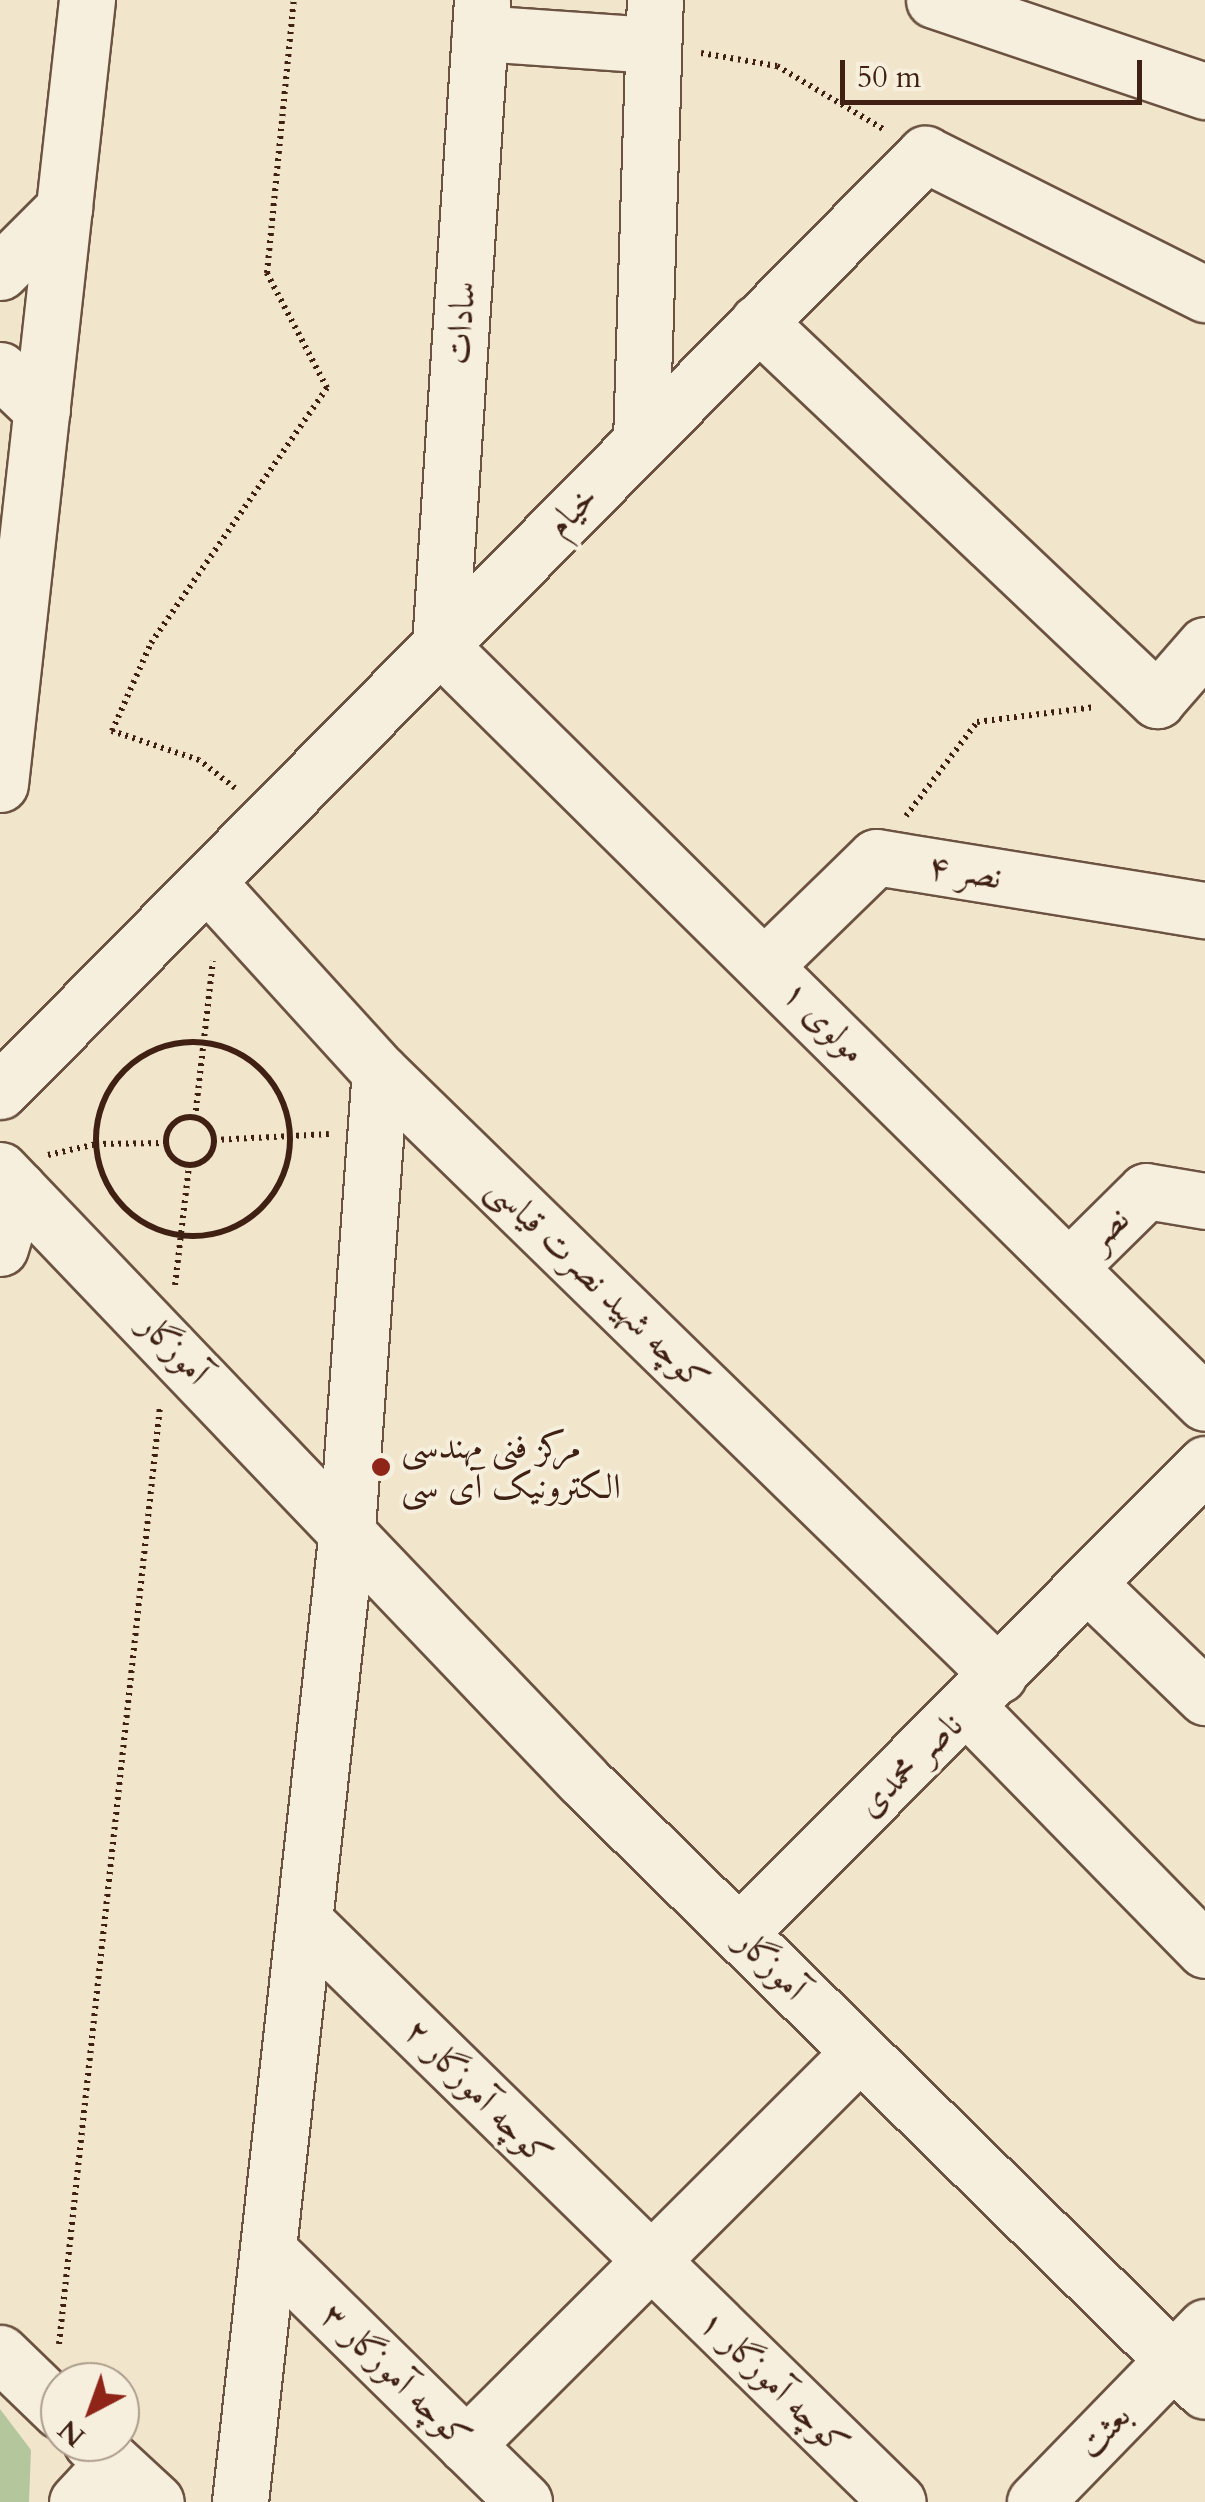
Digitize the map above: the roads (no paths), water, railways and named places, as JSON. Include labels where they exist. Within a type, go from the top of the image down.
[{"type":"street","points":[[934,0],[1205,91]]},
{"type":"street","points":[[1,757],[64,208],[77,8]]},
{"type":"street","points":[[481,16],[654,22],[641,440]]},
{"type":"street","name":"سادات","points":[[440,646],[481,16]]},
{"type":"street","name":"خیام","points":[[0,1091],[214,888],[272,816],[924,154],[1205,294]]},
{"type":"street","points":[[0,272],[64,208]]},
{"type":"street","points":[[758,322],[1181,704],[1205,644]]},
{"type":"street","points":[[0,370],[42,410]]},
{"type":"street","name":"مولوی ۱","points":[[440,646],[766,964],[1205,1403]]},
{"type":"street","name":"نصر ۴","points":[[766,964],[876,857],[1205,910]]},
{"type":"street","name":"کوچه شهید نصرت قیاسی","points":[[214,888],[380,1072],[983,1691]]},
{"type":"street","points":[[240,2502],[347,1529],[380,1072]]},
{"type":"street","points":[[0,1248],[9,1179]]},
{"type":"street","name":"آموزگار","points":[[9,1179],[739,1933],[860,2052],[1194,2360]]},
{"type":"street","name":"نصر","points":[[1069,1266],[1146,1190],[1205,1201]]},
{"type":"street","points":[[983,1691],[1205,1464]]},
{"type":"street","points":[[1088,1584],[1205,1697]]},
{"type":"street","name":"ناصر محمدی","points":[[739,1933],[983,1691],[1205,1950]]},
{"type":"street","name":"کوچه آموزگار ۲","points":[[305,1922],[650,2264]]},
{"type":"street","points":[[466,2445],[860,2052]]},
{"type":"street","name":"کوچه آموزگار ۳","points":[[268,2250],[524,2502]]},
{"type":"street","name":"کوچه آموزگار ۱","points":[[650,2264],[898,2502]]},
{"type":"street","points":[[0,2354],[40,2393]]},
{"type":"street","name":"بعثت","points":[[1039,2501],[1194,2360]]},
{"type":"street","points":[[77,2502],[97,2462]]},
{"type":"street","points":[[113,2462],[156,2502]]},
{"type":"place","name":"مرکز فنی مهندسی الکترونیک آی سی","points":[[381,1467]]}]
